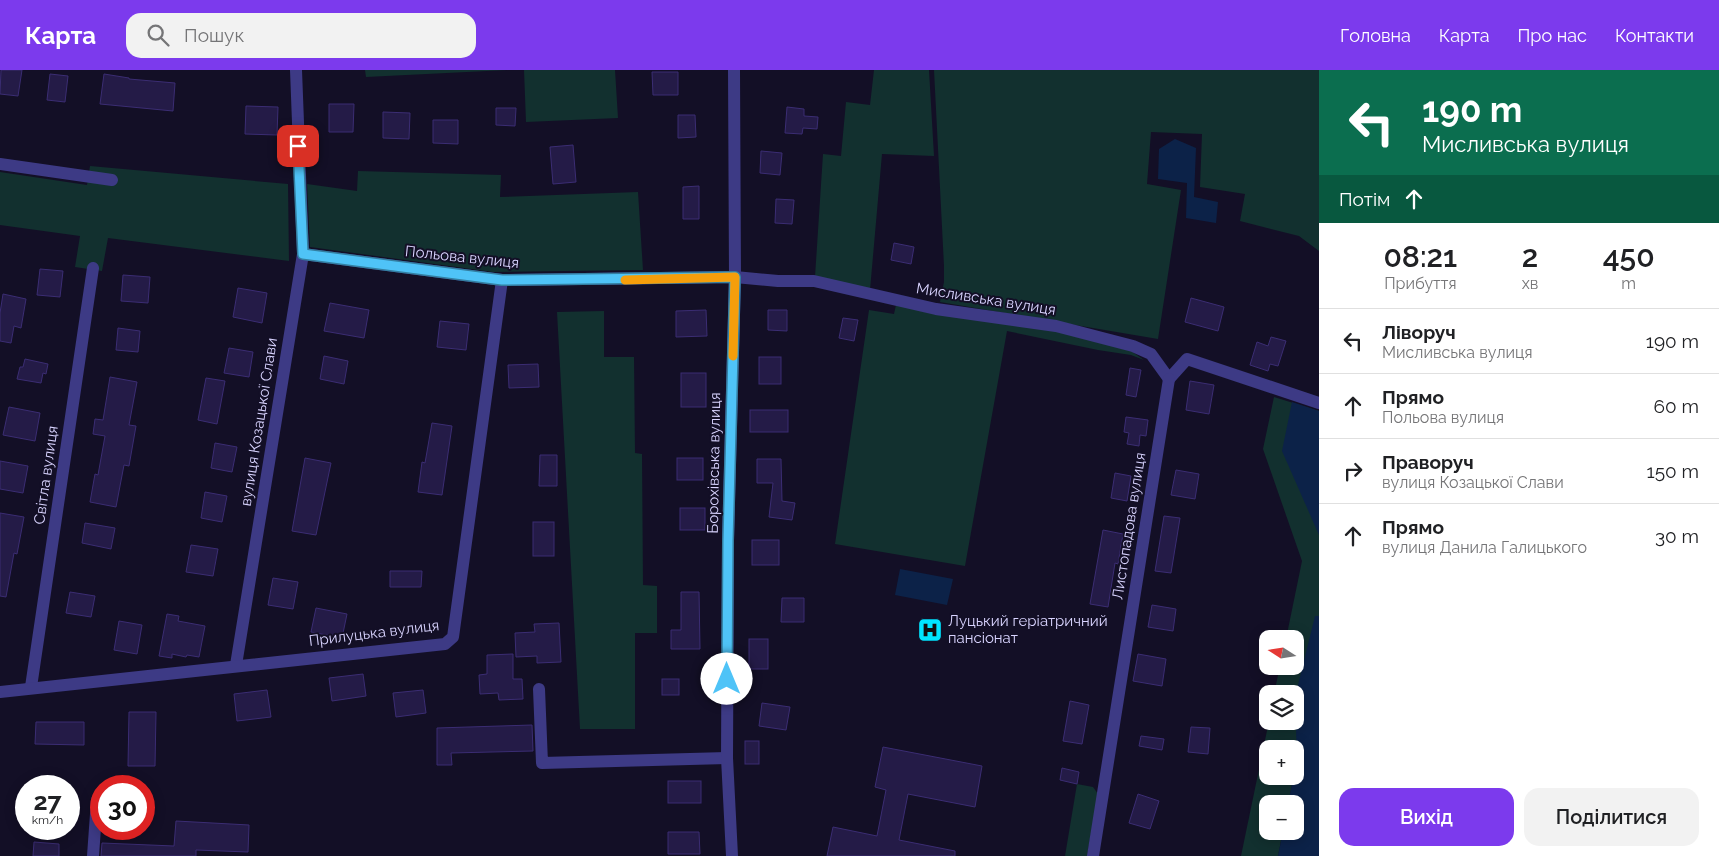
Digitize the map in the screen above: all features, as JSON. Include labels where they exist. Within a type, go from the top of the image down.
[{"type":"street","name":"вулиця Козацької Слави","points":[[236,665],[303,254],[296,70]]},
{"type":"street","name":"Борохівська вулиця","points":[[732,856],[727,758],[728,541],[735,277],[734,70]]},
{"type":"street","points":[[0,164],[112,180]]},
{"type":"street","name":"Польова вулиця","points":[[303,254],[502,280],[618,280]]},
{"type":"street","name":"Світла вулиця","points":[[31,687],[92,268]]},
{"type":"street","name":"Мисливська вулиця","points":[[618,280],[735,277],[814,282],[936,309],[1056,326],[1133,346],[1151,354],[1169,379]]},
{"type":"street","name":"Прилуцька вулиця","points":[[0,692],[31,687],[444,644],[453,637],[502,280]]},
{"type":"street","points":[[1169,379],[1187,359],[1319,403]]},
{"type":"street","name":"Листопадова вулиця","points":[[1094,856],[1169,379]]},
{"type":"street","points":[[539,689],[542,763],[727,758]]},
{"type":"street","points":[[93,856],[94,840]]},
{"type":"green space","points":[[365,70],[507,70],[366,77]]},
{"type":"green space","points":[[524,70],[615,70],[618,118],[526,122]]},
{"type":"green space","points":[[874,70],[929,70],[934,156],[882,154],[870,290],[815,277],[823,154],[841,156],[846,102],[870,105]]},
{"type":"green space","points":[[934,70],[1319,70],[1319,251],[1299,236],[1240,221],[1245,194],[1200,187],[1202,134],[1151,132],[1147,184],[1181,190],[1158,339],[940,302],[944,282],[944,266]]},
{"type":"green space","points":[[90,166],[288,184],[289,261],[108,238],[102,271],[75,267],[80,236],[0,225],[0,172],[87,185]]},
{"type":"green space","points":[[358,171],[501,175],[500,197],[638,192],[643,270],[493,272],[310,247],[307,184],[357,191]]},
{"type":"green space","points":[[896,305],[1055,331],[1131,351],[1144,360],[1131,355],[1007,331],[965,566],[835,544],[869,310],[894,314]]},
{"type":"green space","points":[[604,311],[604,357],[634,357],[635,453],[642,454],[643,585],[657,586],[657,633],[635,633],[635,729],[580,729],[557,312]]},
{"type":"green space","points":[[1274,397],[1319,411],[1319,651],[1304,725],[1304,685],[1276,685],[1278,675],[1304,675],[1304,630],[1288,630],[1302,561],[1263,449]]},
{"type":"green space","points":[[1267,730],[1303,730],[1301,740],[1265,740]]},
{"type":"green space","points":[[1259,769],[1259,785],[1292,785],[1290,795],[1259,795],[1259,840],[1281,840],[1278,856],[1241,856]]},
{"type":"green space","points":[[1077,784],[1093,787],[1098,794],[1087,856],[1065,856]]},
{"type":"water","points":[[1175,139],[1196,148],[1194,197],[1218,202],[1216,223],[1186,218],[1187,183],[1158,179],[1159,149]]},
{"type":"water","points":[[1292,402],[1319,411],[1319,535],[1282,451]]},
{"type":"water","points":[[900,569],[953,579],[947,605],[895,595]]},
{"type":"water","points":[[1315,616],[1319,616],[1319,856],[1278,856],[1281,840],[1304,840],[1304,795],[1290,795],[1292,785],[1304,785],[1304,740],[1296,740],[1296,730],[1304,730],[1304,685],[1298,685],[1300,675],[1304,675],[1304,661]]},
{"type":"building","points":[[1,70],[22,70],[18,96],[0,94]]},
{"type":"building","points":[[652,72],[678,72],[678,95],[653,95]]},
{"type":"building","points":[[50,74],[68,76],[65,102],[47,100]]},
{"type":"building","points":[[104,74],[129,79],[175,83],[173,111],[100,104]]},
{"type":"building","points":[[329,104],[354,104],[353,132],[329,132]]},
{"type":"building","points":[[246,106],[278,107],[277,135],[245,134]]},
{"type":"building","points":[[787,107],[804,109],[804,116],[818,117],[817,129],[803,128],[802,134],[785,133]]},
{"type":"building","points":[[496,108],[516,108],[515,126],[496,125]]},
{"type":"building","points":[[383,112],[410,113],[409,139],[383,138]]},
{"type":"building","points":[[678,115],[695,115],[696,137],[678,138]]},
{"type":"building","points":[[433,120],[458,120],[458,144],[433,143]]},
{"type":"building","points":[[573,145],[576,182],[553,184],[550,147]]},
{"type":"building","points":[[761,151],[782,153],[780,175],[760,173]]},
{"type":"building","points":[[699,186],[699,219],[683,219],[683,187]]},
{"type":"building","points":[[776,199],[794,200],[792,224],[775,223]]},
{"type":"building","points":[[894,243],[914,247],[911,264],[891,260]]},
{"type":"building","points":[[40,269],[63,271],[60,297],[37,295]]},
{"type":"building","points":[[123,275],[150,277],[148,303],[121,301]]},
{"type":"building","points":[[238,288],[267,293],[262,323],[233,317]]},
{"type":"building","points":[[3,294],[26,299],[21,328],[14,326],[11,343],[0,341],[0,313]]},
{"type":"building","points":[[1191,298],[1224,307],[1218,331],[1185,322]]},
{"type":"building","points":[[330,303],[369,310],[364,338],[324,331]]},
{"type":"building","points":[[706,310],[707,336],[676,337],[676,311]]},
{"type":"building","points":[[768,310],[787,310],[787,331],[768,330]]},
{"type":"building","points":[[843,318],[858,320],[854,341],[839,338]]},
{"type":"building","points":[[440,321],[469,324],[466,350],[437,347]]},
{"type":"building","points":[[118,328],[140,331],[138,352],[116,350]]},
{"type":"building","points":[[1271,337],[1286,341],[1278,366],[1270,364],[1268,371],[1250,365],[1257,342],[1268,346]]},
{"type":"building","points":[[229,348],[253,352],[249,377],[224,373]]},
{"type":"building","points":[[324,356],[348,361],[344,384],[320,379]]},
{"type":"building","points":[[759,357],[781,357],[781,384],[759,384]]},
{"type":"building","points":[[25,359],[48,364],[46,374],[43,373],[41,383],[17,379],[20,367],[23,367]]},
{"type":"building","points":[[538,364],[539,387],[509,388],[508,365]]},
{"type":"building","points":[[1130,368],[1141,370],[1136,397],[1126,395]]},
{"type":"building","points":[[681,373],[706,373],[706,407],[681,407]]},
{"type":"building","points":[[110,377],[137,382],[129,425],[136,426],[129,466],[124,465],[116,507],[90,502],[95,474],[98,475],[105,436],[93,434],[95,419],[103,420]]},
{"type":"building","points":[[206,378],[225,381],[217,424],[198,420]]},
{"type":"building","points":[[1190,381],[1214,385],[1209,414],[1186,410]]},
{"type":"building","points":[[9,407],[40,413],[35,441],[3,435]]},
{"type":"building","points":[[750,410],[788,410],[788,432],[750,432]]},
{"type":"building","points":[[1126,417],[1148,420],[1146,436],[1140,435],[1139,446],[1127,444],[1129,433],[1124,432]]},
{"type":"building","points":[[432,423],[452,426],[442,495],[418,492],[422,462],[425,463]]},
{"type":"building","points":[[215,443],[237,447],[232,472],[211,468]]},
{"type":"building","points":[[540,455],[557,455],[557,486],[539,486]]},
{"type":"building","points":[[305,458],[331,463],[316,535],[292,531]]},
{"type":"building","points":[[677,458],[703,458],[703,480],[677,480]]},
{"type":"building","points":[[757,459],[781,459],[782,501],[795,503],[792,520],[769,517],[773,483],[757,483]]},
{"type":"building","points":[[0,461],[28,466],[23,493],[0,489]]},
{"type":"building","points":[[1176,470],[1199,474],[1195,499],[1171,495]]},
{"type":"building","points":[[1115,473],[1131,476],[1127,501],[1111,498]]},
{"type":"building","points":[[205,492],[227,496],[222,522],[201,518]]},
{"type":"building","points":[[680,508],[705,508],[705,530],[680,530]]},
{"type":"building","points":[[0,513],[24,517],[17,554],[14,553],[6,597],[0,596]]},
{"type":"building","points":[[1164,516],[1180,518],[1171,573],[1155,571]]},
{"type":"building","points":[[533,522],[554,522],[554,556],[533,556]]},
{"type":"building","points":[[85,523],[115,528],[111,549],[82,543]]},
{"type":"building","points":[[1103,530],[1123,534],[1118,564],[1115,563],[1108,607],[1090,604]]},
{"type":"building","points":[[752,540],[779,540],[779,565],[752,565]]},
{"type":"building","points":[[191,545],[218,549],[213,576],[186,572]]},
{"type":"building","points":[[390,571],[422,571],[421,587],[390,587]]},
{"type":"building","points":[[273,578],[298,582],[293,609],[268,605]]},
{"type":"building","points":[[70,592],[95,596],[91,617],[66,613]]},
{"type":"building","points":[[681,592],[699,592],[700,649],[671,649],[671,630],[681,630]]},
{"type":"building","points":[[782,598],[804,598],[804,622],[781,622]]},
{"type":"building","points":[[1152,605],[1176,609],[1173,631],[1148,627]]},
{"type":"building","points":[[316,608],[347,614],[342,638],[311,632]]},
{"type":"building","points":[[167,614],[179,616],[178,621],[205,626],[199,657],[172,654],[172,658],[159,656]]},
{"type":"building","points":[[119,621],[142,625],[137,654],[114,650]]},
{"type":"building","points":[[559,623],[561,662],[537,663],[537,656],[516,657],[515,633],[535,632],[534,624]]},
{"type":"building","points":[[749,639],[768,639],[768,669],[749,669]]},
{"type":"building","points":[[513,654],[513,679],[522,679],[523,699],[499,700],[498,693],[480,694],[479,675],[487,674],[487,655]]},
{"type":"building","points":[[1138,654],[1166,659],[1162,686],[1133,681]]},
{"type":"building","points":[[363,674],[366,696],[332,701],[329,678]]},
{"type":"building","points":[[662,679],[679,679],[679,695],[662,695]]},
{"type":"building","points":[[267,690],[271,717],[237,721],[234,694]]},
{"type":"building","points":[[423,690],[426,713],[396,717],[393,693]]},
{"type":"building","points":[[1070,701],[1089,705],[1082,744],[1063,741]]},
{"type":"building","points":[[762,703],[790,707],[786,730],[759,726]]},
{"type":"building","points":[[129,712],[156,712],[155,766],[128,766]]},
{"type":"building","points":[[36,722],[84,722],[84,745],[35,744]]},
{"type":"building","points":[[532,725],[533,751],[451,753],[452,765],[437,765],[437,728]]},
{"type":"building","points":[[1191,727],[1210,728],[1208,754],[1188,752]]},
{"type":"building","points":[[1141,736],[1164,739],[1162,750],[1139,746]]},
{"type":"building","points":[[745,741],[759,741],[759,764],[745,764]]},
{"type":"building","points":[[883,747],[982,766],[975,807],[908,794],[899,840],[955,851],[955,856],[827,856],[833,827],[877,836],[886,790],[875,787]]},
{"type":"building","points":[[1062,768],[1079,772],[1077,784],[1060,780]]},
{"type":"building","points":[[668,781],[701,781],[701,803],[668,803]]},
{"type":"building","points":[[1138,794],[1159,801],[1150,829],[1129,823]]},
{"type":"building","points":[[176,821],[249,825],[248,852],[196,850],[196,856],[101,856],[102,843],[174,846]]},
{"type":"building","points":[[668,832],[699,832],[700,854],[668,854]]},
{"type":"building","points":[[34,842],[59,844],[59,856],[33,856]]},
{"type":"slow traffic","points":[[625,280],[735,277],[733,356]]},
{"type":"place","name":"Луцький геріатричний пансіонат","points":[[930,630]]},
{"type":"route","points":[[298,146],[303,254],[502,280],[735,277],[728,541],[727,679]]}]
